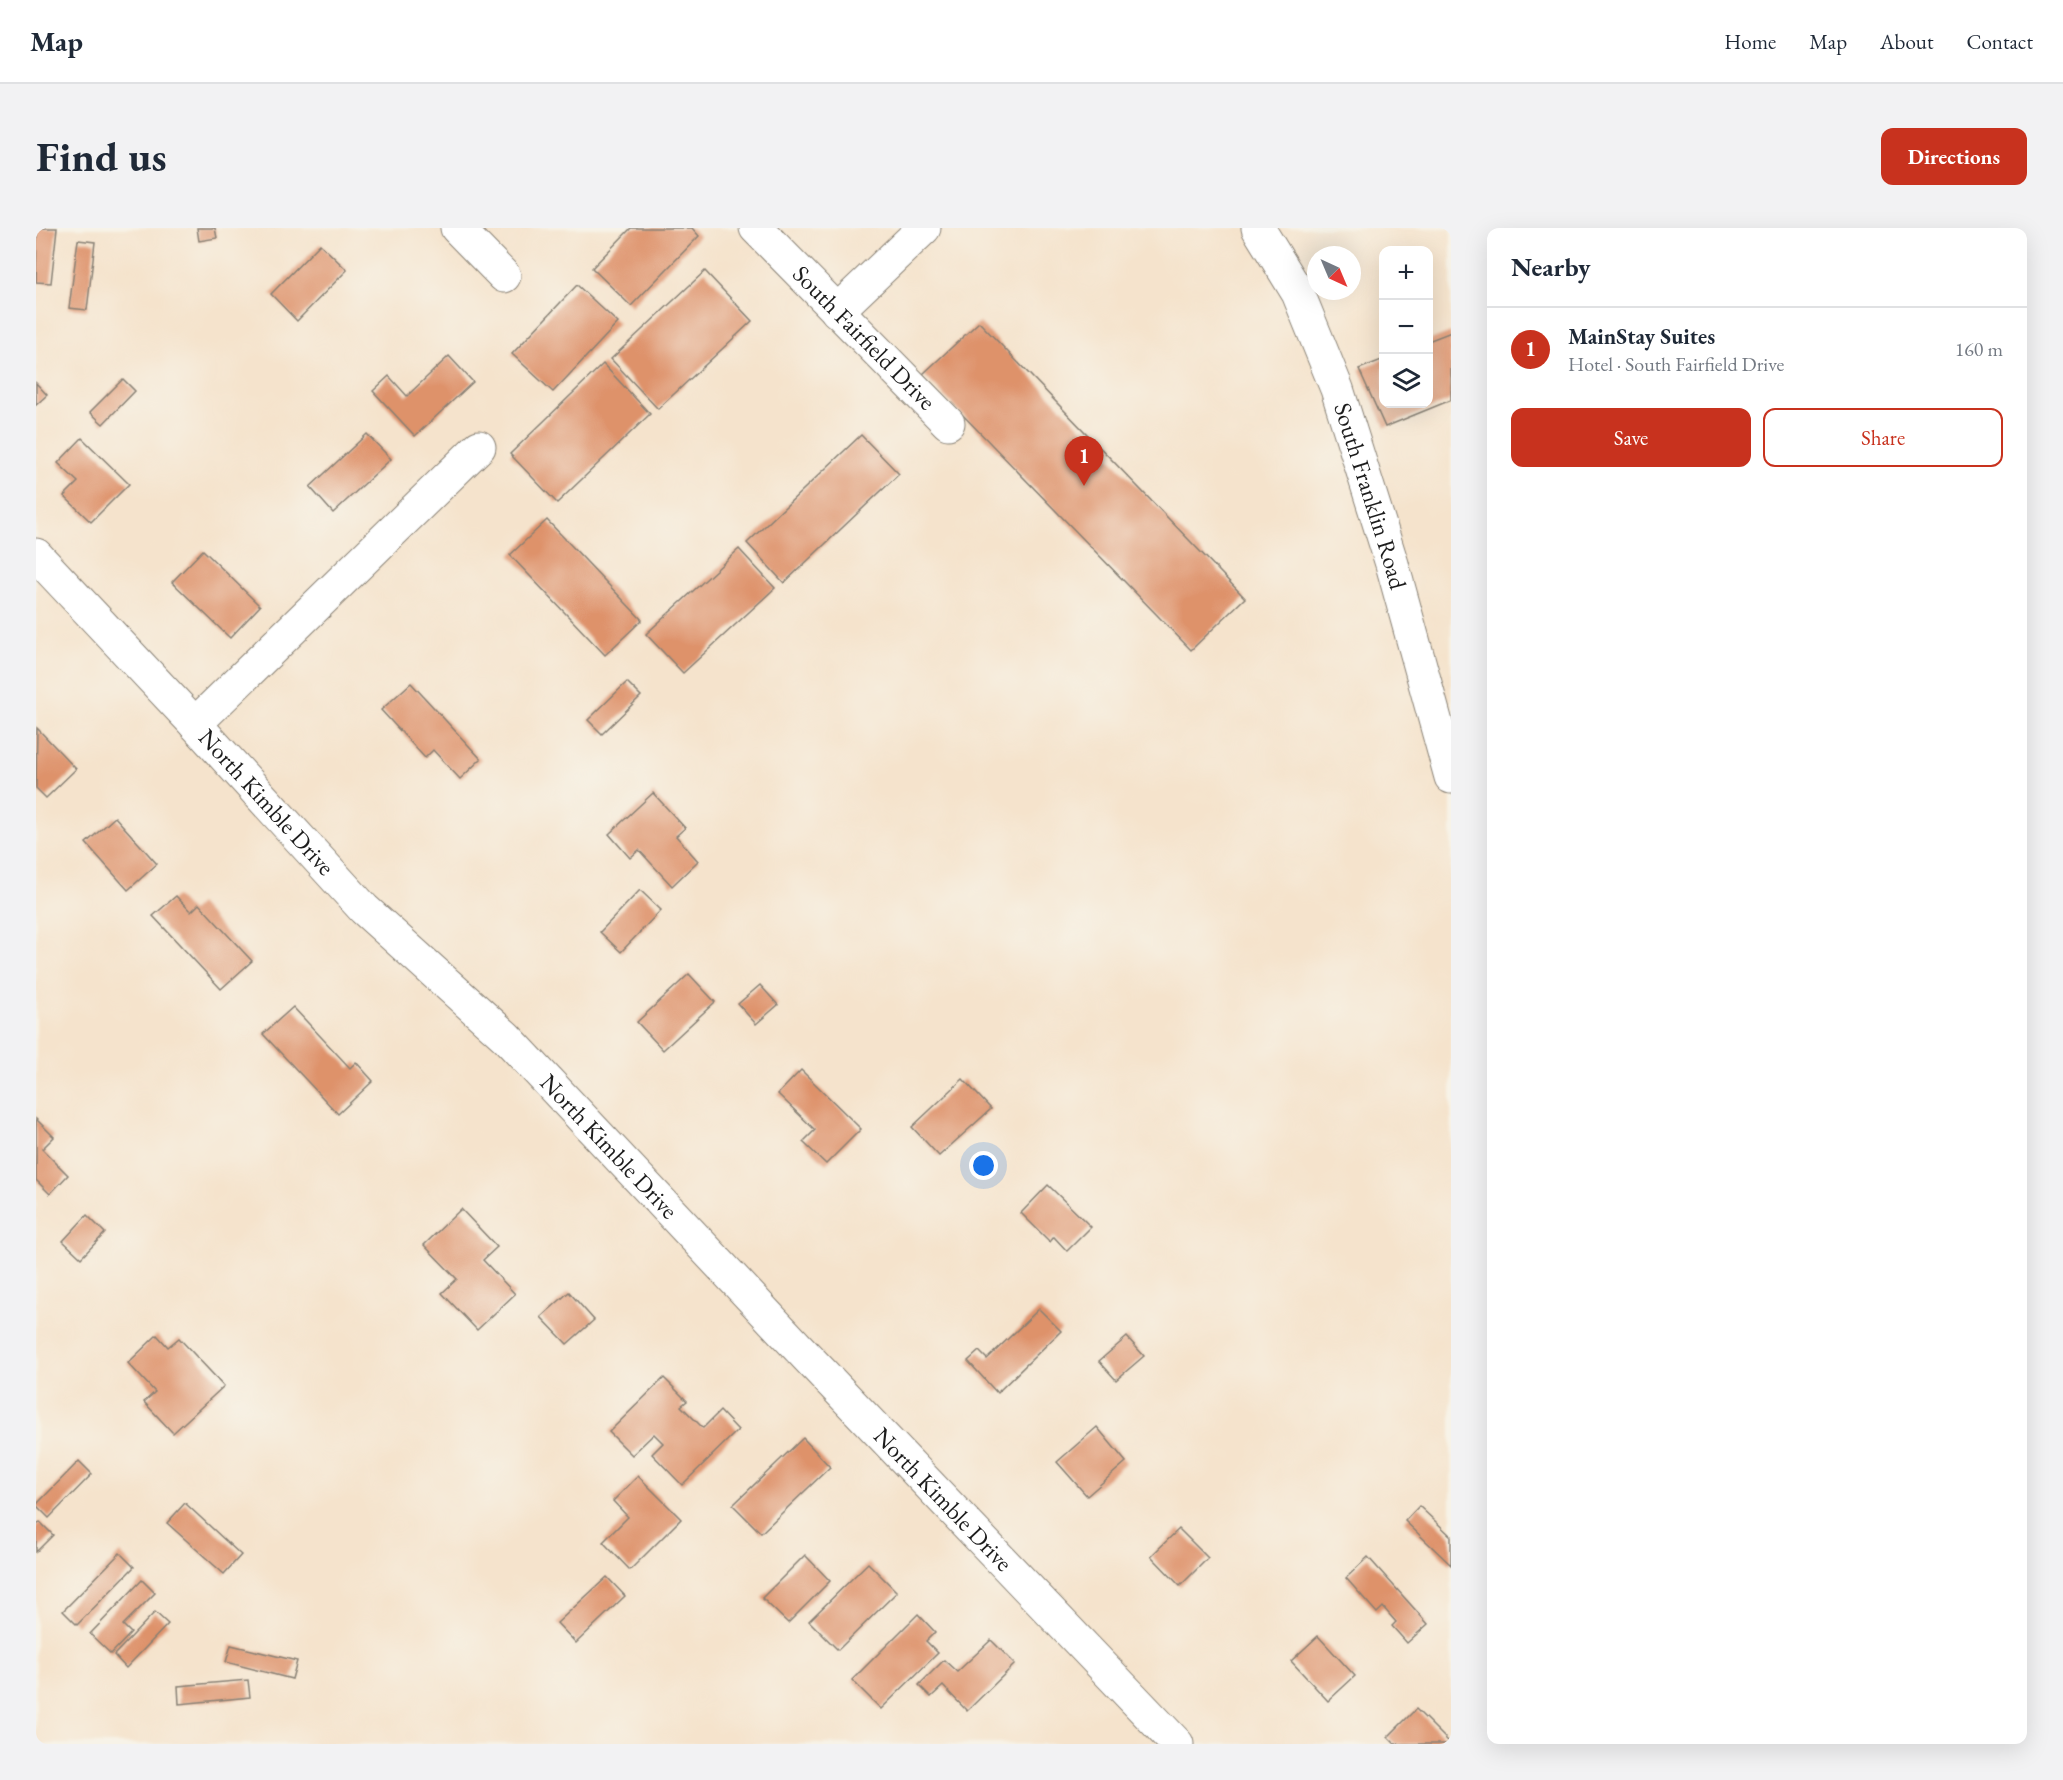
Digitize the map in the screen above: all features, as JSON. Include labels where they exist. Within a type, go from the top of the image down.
[{"type":"street","points":[[457,228],[504,276]]},
{"type":"street","name":"South Fairfield Drive","points":[[756,228],[948,423]]},
{"type":"street","points":[[837,311],[924,228]]},
{"type":"street","name":"South Franklin Road","points":[[1258,228],[1298,293],[1337,389],[1392,564],[1451,777]]},
{"type":"street","points":[[195,723],[479,447]]},
{"type":"street","name":"North Kimble Drive","points":[[36,555],[195,723],[364,909],[513,1045],[815,1366],[1177,1744]]},
{"type":"building","points":[[37,228],[57,228],[51,283],[36,282]]},
{"type":"building","points":[[197,228],[215,228],[217,238],[199,241]]},
{"type":"building","points":[[631,228],[692,228],[699,236],[631,306],[592,268]]},
{"type":"building","points":[[78,240],[95,242],[87,310],[69,308]]},
{"type":"building","points":[[320,244],[347,270],[297,321],[271,294]]},
{"type":"building","points":[[705,271],[752,321],[658,409],[611,359]]},
{"type":"building","points":[[577,285],[618,323],[553,392],[512,354]]},
{"type":"building","points":[[979,322],[1245,598],[1191,650],[923,374]]},
{"type":"building","points":[[1451,332],[1451,400],[1433,407],[1433,354],[1433,339]]},
{"type":"building","points":[[449,356],[473,382],[415,436],[373,391],[389,376],[407,396]]},
{"type":"building","points":[[1379,361],[1379,408],[1431,408],[1385,427],[1359,369]]},
{"type":"building","points":[[603,364],[650,414],[557,503],[510,454]]},
{"type":"building","points":[[123,379],[135,391],[103,424],[90,412]]},
{"type":"building","points":[[36,383],[47,395],[36,405]]},
{"type":"building","points":[[367,434],[391,459],[333,513],[310,487]]},
{"type":"building","points":[[861,435],[899,474],[784,583],[747,543]]},
{"type":"building","points":[[82,438],[129,484],[91,522],[64,496],[78,482],[58,463]]},
{"type":"building","points":[[547,520],[642,620],[605,655],[510,555]]},
{"type":"building","points":[[739,549],[775,588],[683,673],[646,634]]},
{"type":"building","points":[[203,550],[260,606],[230,638],[172,582]]},
{"type":"building","points":[[627,682],[641,696],[602,734],[588,720]]},
{"type":"building","points":[[411,683],[481,759],[460,779],[433,750],[425,758],[381,710]]},
{"type":"building","points":[[37,728],[76,769],[46,798],[36,788]]},
{"type":"building","points":[[653,793],[685,828],[676,836],[698,861],[672,886],[639,850],[630,858],[609,834]]},
{"type":"building","points":[[115,817],[157,864],[128,890],[86,843]]},
{"type":"building","points":[[640,890],[661,910],[621,952],[600,932]]},
{"type":"building","points":[[176,896],[191,912],[199,904],[252,961],[221,989],[153,916]]},
{"type":"building","points":[[689,974],[715,1002],[663,1050],[637,1022]]},
{"type":"building","points":[[760,985],[778,1005],[756,1024],[738,1004]]},
{"type":"building","points":[[293,1007],[350,1068],[356,1062],[373,1081],[338,1114],[263,1034]]},
{"type":"building","points":[[801,1070],[861,1129],[826,1164],[803,1142],[815,1130],[778,1094]]},
{"type":"building","points":[[963,1079],[991,1109],[939,1156],[912,1127]]},
{"type":"building","points":[[36,1119],[54,1137],[42,1149],[68,1175],[50,1194],[36,1180]]},
{"type":"building","points":[[1048,1185],[1091,1227],[1067,1251],[1054,1237],[1050,1242],[1021,1213]]},
{"type":"building","points":[[461,1209],[497,1247],[483,1260],[515,1294],[477,1330],[442,1293],[457,1279],[424,1245]]},
{"type":"building","points":[[87,1215],[105,1233],[81,1258],[63,1241]]},
{"type":"building","points":[[569,1292],[594,1320],[567,1344],[541,1317]]},
{"type":"building","points":[[1039,1309],[1061,1331],[997,1393],[968,1361],[979,1351],[987,1359]]},
{"type":"building","points":[[157,1335],[168,1347],[179,1338],[224,1386],[173,1433],[144,1402],[155,1392],[128,1363]]},
{"type":"building","points":[[1127,1337],[1144,1356],[1116,1380],[1099,1361]]},
{"type":"building","points":[[664,1378],[687,1401],[681,1406],[703,1428],[720,1411],[738,1430],[682,1485],[652,1454],[663,1443],[654,1434],[632,1455],[609,1432]]},
{"type":"building","points":[[1097,1427],[1126,1462],[1087,1496],[1057,1462]]},
{"type":"building","points":[[803,1438],[830,1467],[761,1533],[733,1505]]},
{"type":"building","points":[[79,1461],[92,1474],[49,1518],[36,1505]]},
{"type":"building","points":[[638,1476],[681,1519],[630,1570],[603,1542],[628,1517],[613,1501]]},
{"type":"building","points":[[185,1503],[241,1555],[224,1574],[167,1523]]},
{"type":"building","points":[[1419,1506],[1451,1536],[1451,1565],[1405,1521]]},
{"type":"building","points":[[40,1522],[53,1535],[36,1552],[36,1526]]},
{"type":"building","points":[[1179,1529],[1208,1558],[1180,1586],[1151,1556]]},
{"type":"building","points":[[120,1553],[134,1567],[77,1625],[63,1611]]},
{"type":"building","points":[[805,1555],[830,1581],[788,1623],[762,1598]]},
{"type":"building","points":[[1368,1557],[1428,1624],[1407,1643],[1392,1626],[1396,1622],[1383,1607],[1377,1613],[1346,1578]]},
{"type":"building","points":[[868,1563],[897,1592],[838,1650],[809,1621]]},
{"type":"building","points":[[607,1577],[625,1596],[576,1643],[557,1623]]},
{"type":"building","points":[[142,1580],[155,1593],[123,1625],[131,1633],[111,1654],[90,1634]]},
{"type":"building","points":[[155,1612],[168,1624],[126,1668],[114,1655]]},
{"type":"building","points":[[918,1614],[935,1632],[926,1641],[938,1653],[881,1709],[852,1680]]},
{"type":"building","points":[[1318,1636],[1355,1676],[1328,1701],[1291,1661]]},
{"type":"building","points":[[991,1640],[1015,1664],[967,1711],[943,1686],[931,1697],[919,1685],[944,1660],[957,1672]]},
{"type":"building","points":[[231,1645],[297,1661],[292,1679],[226,1662]]},
{"type":"building","points":[[248,1680],[250,1697],[179,1704],[178,1686]]},
{"type":"building","points":[[1416,1709],[1451,1744],[1395,1744],[1388,1737]]},
{"type":"place","name":"MainStay Suites","points":[[1084,486]]}]
